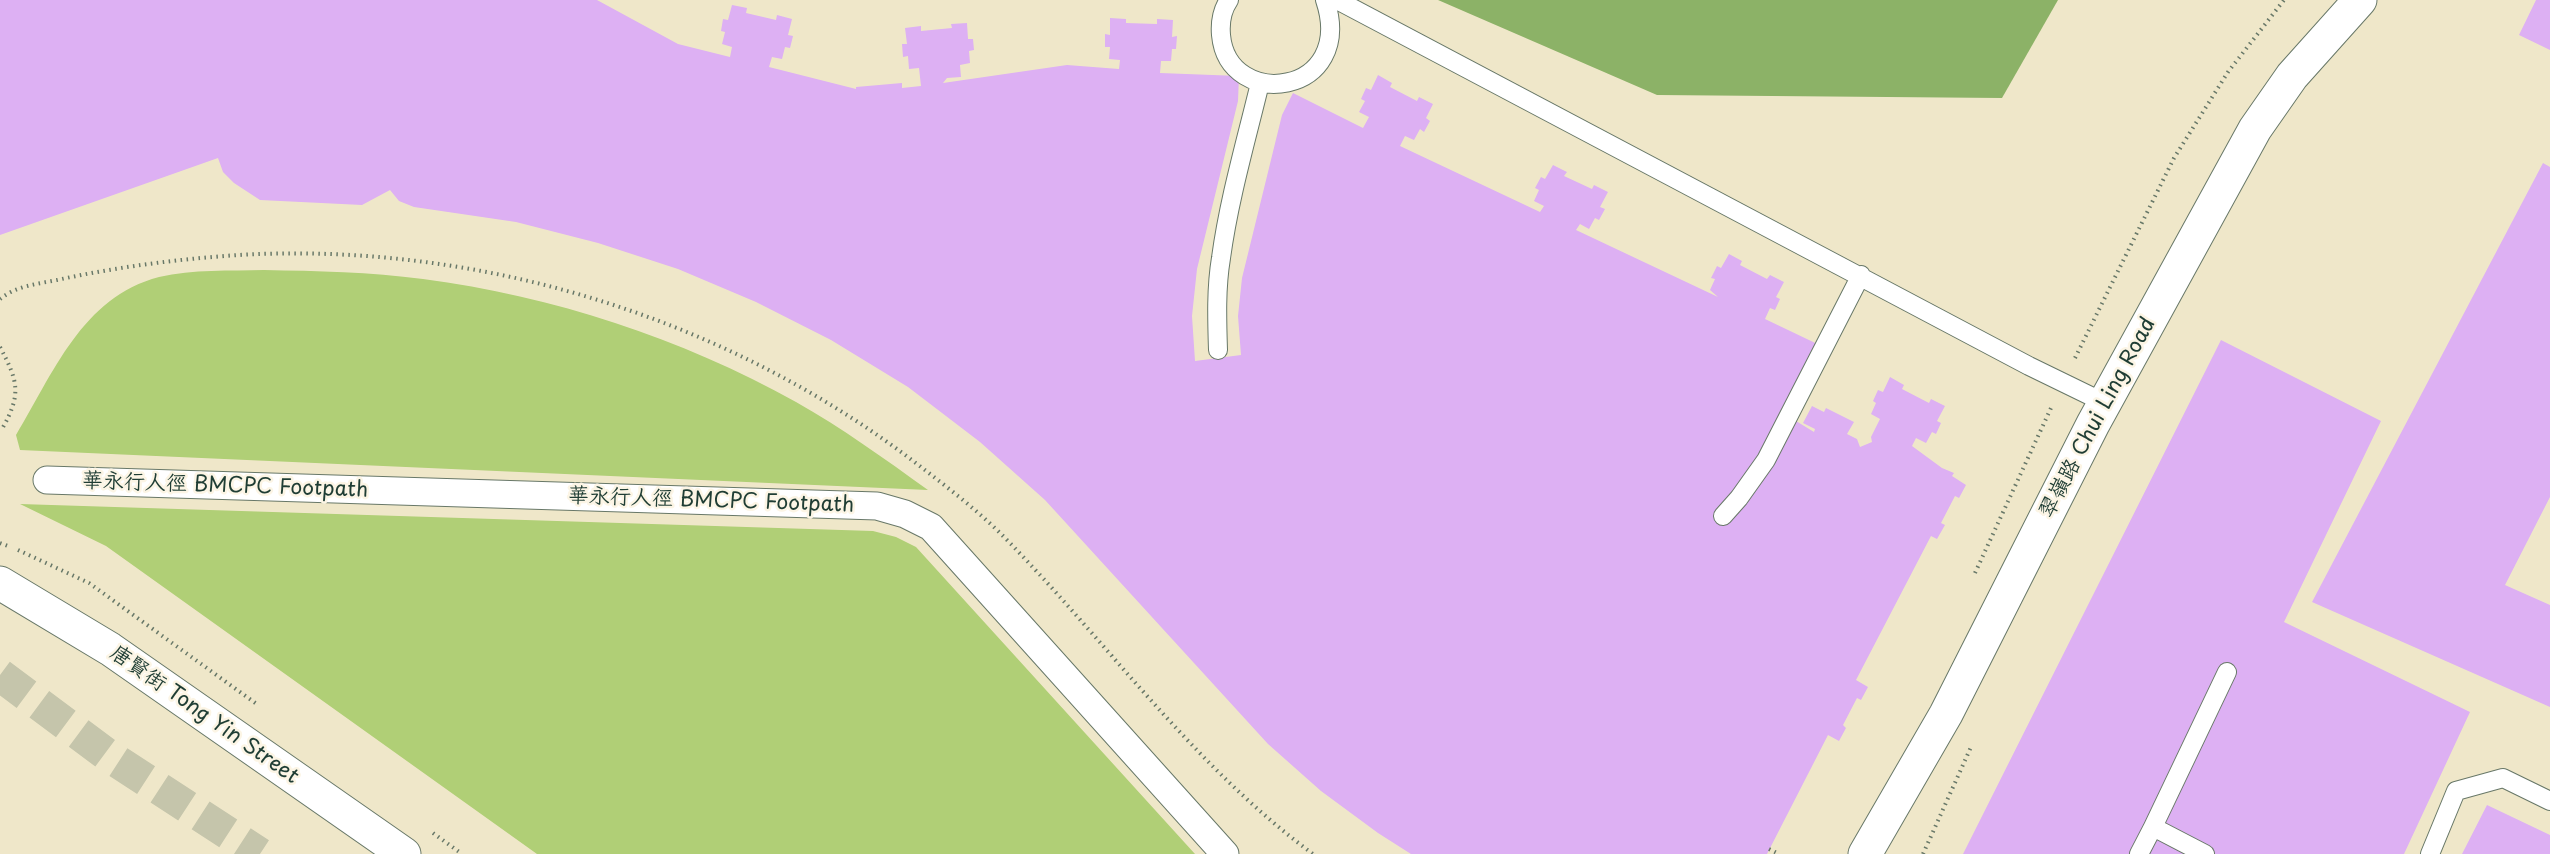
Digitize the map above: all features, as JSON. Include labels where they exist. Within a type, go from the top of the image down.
[{"type":"street","name":"翠嶺路 Chui Ling Road","points":[[1865,854],[1946,714],[2105,403],[2255,129],[2292,76],[2360,0]]},
{"type":"street","name":"華永行人徑 BMCPC Footpath","points":[[47,480],[877,506],[905,514],[931,527],[1225,854]]},
{"type":"street","name":"唐賢街 Tong Yin Street","points":[[0,583],[110,649],[404,854]]},
{"type":"lane","points":[[1229,0],[1220,24],[1222,43],[1230,61],[1243,74],[1260,83],[1279,85],[1297,80],[1313,70],[1325,55],[1331,38],[1331,19],[1324,0]]},
{"type":"lane","points":[[1337,0],[2063,383],[2105,403]]},
{"type":"lane","points":[[1218,350],[1216,304],[1220,259],[1228,214],[1260,83]]},
{"type":"lane","points":[[1723,516],[1766,460],[1861,275]]},
{"type":"lane","points":[[2139,854],[2227,672]]},
{"type":"lane","points":[[2430,854],[2457,791],[2503,778],[2550,801]]},
{"type":"lane","points":[[2153,827],[2205,854]]},
{"type":"path","name":"翠嶺路 Chui Ling Road","points":[[1970,584],[2063,383],[2174,158],[2228,72],[2284,0]]},
{"type":"path","points":[[0,299],[10,291],[25,286],[104,270],[183,259],[264,254],[345,255],[425,262],[504,276],[582,295],[669,325],[732,352],[804,388],[877,432],[945,485],[1006,539],[1229,783],[1286,834],[1313,854]]},
{"type":"path","points":[[0,347],[14,374],[16,390],[13,406],[2,429]]},
{"type":"path","points":[[1923,854],[1976,736]]},
{"type":"path","points":[[1769,849],[1779,854]]},
{"type":"green space","points":[[1438,0],[2058,0],[2002,98],[1657,95]]},
{"type":"green space","points":[[264,270],[363,273],[423,279],[520,296],[615,323],[707,358],[796,402],[847,433],[928,490],[20,450],[16,435],[57,363],[72,341],[109,302],[132,287],[172,274]]},
{"type":"green space","points":[[20,504],[873,531],[896,537],[916,547],[1195,854],[537,854],[106,546]]},
{"type":"building","points":[[0,0],[597,0],[678,44],[730,57],[732,47],[722,44],[725,32],[721,31],[723,19],[728,20],[732,5],[747,8],[746,13],[776,20],[777,15],[792,19],[788,35],[793,36],[790,48],[785,47],[782,59],[772,57],[769,67],[856,89],[856,87],[902,83],[902,88],[921,86],[919,68],[909,69],[908,56],[903,57],[902,44],[907,44],[905,28],[921,26],[921,31],[952,28],[951,24],[967,23],[968,39],[973,39],[974,50],[969,51],[970,63],[960,65],[961,77],[947,78],[943,83],[1067,65],[1119,69],[1120,60],[1109,59],[1110,47],[1105,47],[1105,34],[1110,35],[1110,18],[1126,19],[1126,23],[1157,24],[1157,19],[1173,20],[1172,37],[1177,36],[1176,49],[1172,49],[1171,61],[1161,61],[1160,73],[1239,76],[1238,101],[1197,269],[1192,316],[1195,361],[1241,355],[1238,316],[1242,278],[1282,115],[1293,93],[1363,128],[1369,117],[1359,112],[1365,101],[1361,99],[1366,88],[1371,90],[1378,75],[1392,83],[1390,87],[1417,101],[1419,97],[1433,104],[1426,118],[1430,121],[1424,132],[1420,129],[1414,140],[1405,136],[1400,146],[1540,212],[1544,206],[1534,201],[1539,190],[1535,188],[1541,177],[1545,179],[1553,165],[1567,172],[1564,176],[1592,189],[1594,185],[1608,192],[1600,207],[1605,209],[1599,220],[1595,218],[1589,229],[1580,224],[1576,230],[1718,297],[1710,290],[1715,279],[1711,278],[1717,266],[1721,268],[1729,254],[1742,261],[1740,265],[1767,279],[1770,275],[1784,282],[1776,297],[1780,299],[1775,310],[1770,308],[1765,319],[1832,351],[1796,421],[1814,432],[1815,429],[1803,423],[1812,406],[1824,412],[1826,408],[1854,422],[1847,434],[1857,439],[1860,447],[1872,442],[1871,437],[1880,419],[1871,414],[1876,403],[1873,401],[1878,390],[1883,392],[1890,377],[1904,385],[1902,389],[1929,403],[1931,399],[1945,406],[1937,421],[1941,423],[1936,434],[1932,432],[1926,443],[1916,438],[1912,446],[1942,468],[1954,473],[1952,476],[1966,485],[1959,498],[1955,496],[1941,523],[1945,525],[1937,539],[1931,536],[1856,680],[1868,687],[1861,700],[1857,698],[1843,725],[1846,728],[1839,741],[1828,735],[1767,854],[1411,854],[1321,791],[1268,744],[1045,500],[980,442],[908,387],[831,340],[756,302],[678,269],[598,243],[516,222],[414,207],[399,201],[390,190],[362,205],[260,200],[234,183],[223,172],[218,158],[0,235]]},
{"type":"building","points":[[2536,0],[2550,0],[2550,50],[2519,35]]},
{"type":"building","points":[[2543,163],[2550,167],[2550,497],[2505,585],[2550,605],[2550,707],[2312,602]]},
{"type":"building","points":[[2221,340],[2381,421],[2284,622],[2470,712],[2404,854],[1963,854]]},
{"type":"building","points":[[2487,805],[2550,835],[2550,854],[2462,854]]},
{"type":"tunnel","points":[[0,675],[109,756],[260,854]]}]
